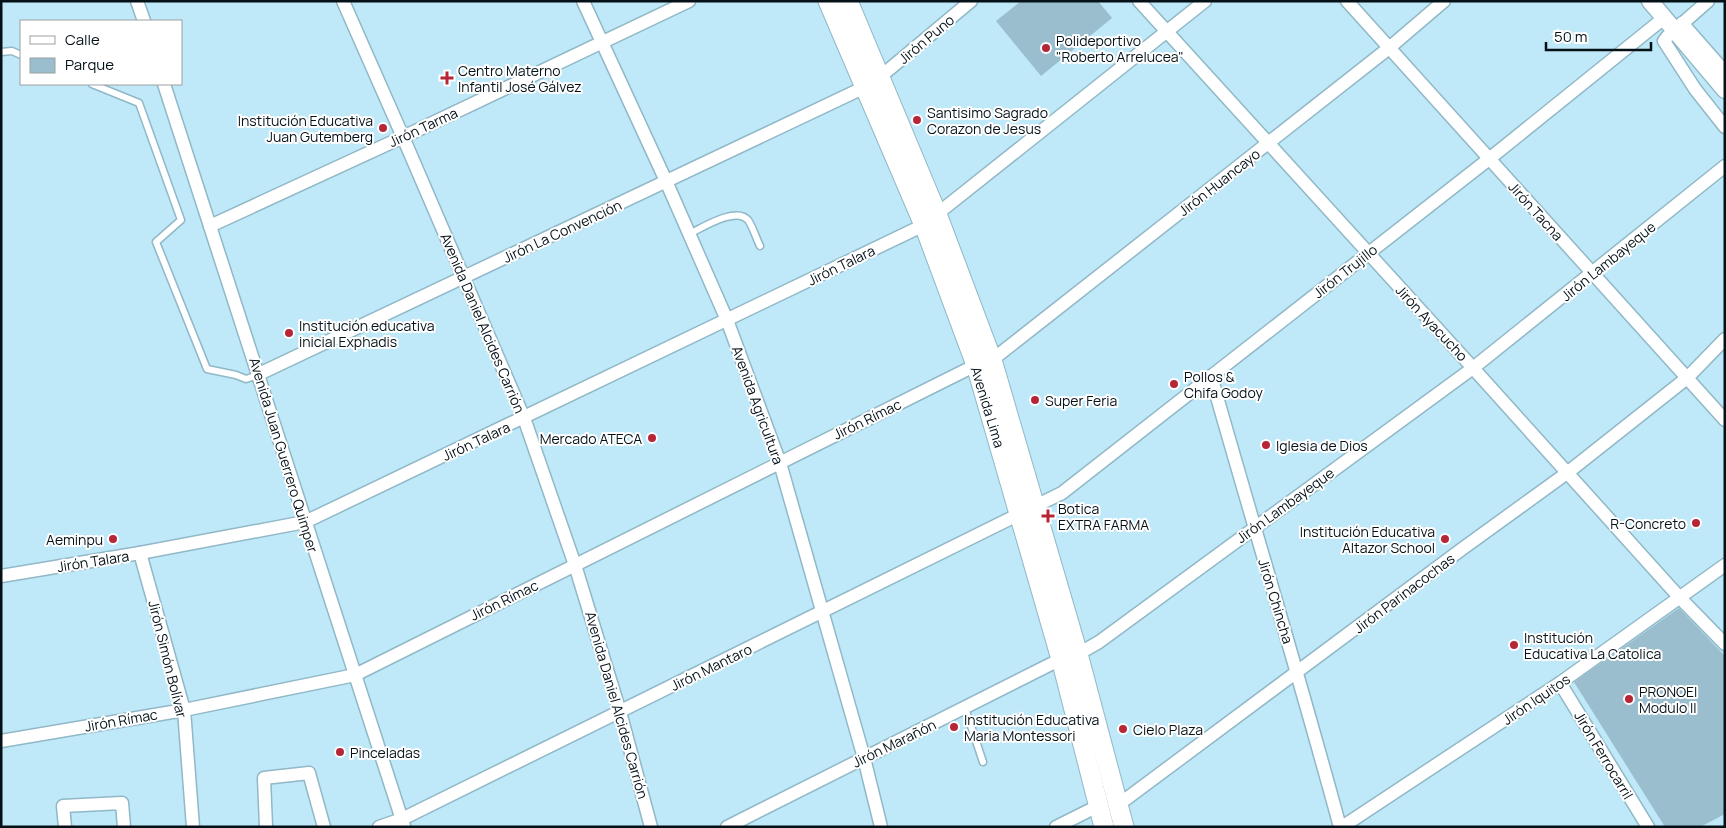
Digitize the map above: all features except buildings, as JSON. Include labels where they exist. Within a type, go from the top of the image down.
[{"type":"main road","name":"Avenida Lima","points":[[828,1],[872,82],[931,219],[984,363],[1069,657],[1124,827]]},
{"type":"main road","name":"Avenida Lima","points":[[848,1],[872,82]]},
{"type":"main road","name":"Avenida Lima","points":[[1069,657],[1098,806],[1104,827]]},
{"type":"street","points":[[137,1],[144,20]]},
{"type":"street","name":"Avenida Daniel Alcides Carrión","points":[[343,1],[404,137],[524,418],[575,565],[620,712],[651,827]]},
{"type":"street","name":"Avenida Agricultura","points":[[583,1],[666,181],[727,320],[780,463],[864,758],[881,827]]},
{"type":"street","name":"Jirón Tarma","points":[[210,226],[404,137],[688,1]]},
{"type":"street","name":"Jirón Puno","points":[[872,82],[972,1]]},
{"type":"street","name":"Jirón Ayacucho","points":[[1139,1],[1680,598],[1725,644]]},
{"type":"street","name":"Jirón Talara","points":[[1,576],[140,553],[305,522],[524,418],[931,219],[1205,1]]},
{"type":"street","name":"Jirón Tacna","points":[[1347,1],[1725,420]]},
{"type":"street","name":"Jirón Huancayo","points":[[984,363],[1268,144],[1389,48],[1444,1]]},
{"type":"street","points":[[1650,1],[1725,72]]},
{"type":"street","name":"Jirón Trujillo","points":[[1028,510],[1062,492],[1489,159],[1708,1]]},
{"type":"street","points":[[1674,24],[1725,90]]},
{"type":"street","points":[[1674,24],[1664,41],[1666,46],[1695,89],[1725,127]]},
{"type":"street","name":"Jirón La Convención","points":[[259,374],[872,82]]},
{"type":"street","name":"Avenida Juan Guerrero Quimper","points":[[164,85],[403,823]]},
{"type":"street","name":"Jirón Lambayeque","points":[[1069,657],[1099,642],[1473,368],[1593,274],[1725,166]]},
{"type":"street","name":"Jirón Parinacochas","points":[[1118,805],[1567,473],[1687,378],[1725,339]]},
{"type":"street","name":"Jirón Rímac","points":[[1,741],[184,710],[354,675],[984,363]]},
{"type":"street","name":"Jirón Chincha","points":[[1211,376],[1254,528],[1298,672],[1341,827]]},
{"type":"street","name":"Jirón Mantaro","points":[[379,827],[403,823],[620,712],[1028,510]]},
{"type":"street","name":"Jirón Simón Bolívar","points":[[140,553],[184,710],[192,827]]},
{"type":"street","name":"Jirón Iquitos","points":[[1341,827],[1560,682],[1725,565]]},
{"type":"street","name":"Jirón Marañón","points":[[727,827],[1069,657]]},
{"type":"street","name":"Jirón Ferrocarril","points":[[1560,682],[1648,827]]},
{"type":"street","points":[[266,827],[264,778],[309,773],[324,827]]},
{"type":"street","points":[[65,827],[63,806],[122,803],[124,827]]},
{"type":"street","points":[[1056,827],[1098,806]]},
{"type":"lane","points":[[1,52],[12,51],[20,54]]},
{"type":"lane","points":[[94,85],[139,103],[181,220],[156,242],[207,369],[246,379],[259,374]]},
{"type":"lane","points":[[689,234],[732,215],[741,215],[748,220],[760,246]]},
{"type":"lane","points":[[965,708],[983,762]]},
{"type":"green space","name":"Polideportivo \"Roberto Arrelucea\"","points":[[1021,1],[1098,1],[1112,18],[1041,76],[996,21]]},
{"type":"green space","points":[[1679,608],[1725,656],[1725,814],[1700,827],[1665,827],[1574,682]]},
{"type":"place","name":"Polideportivo \"Roberto Arrelucea\"","points":[[1046,48]]},
{"type":"place","name":"Centro Materno Infantil José Gálvez","points":[[447,78]]},
{"type":"place","name":"Santisimo Sagrado Corazon de Jesus","points":[[917,120]]},
{"type":"place","name":"Institución Educativa Juan Gutemberg","points":[[383,128]]},
{"type":"place","name":"Institución educativa inicial Exphadis","points":[[289,333]]},
{"type":"place","name":"Pollos & Chifa Godoy","points":[[1174,384]]},
{"type":"place","name":"Super Feria","points":[[1035,400]]},
{"type":"place","name":"Mercado ATECA","points":[[652,438]]},
{"type":"place","name":"Iglesia de Dios","points":[[1266,445]]},
{"type":"place","name":"Botica EXTRA FARMA","points":[[1048,516]]},
{"type":"place","name":"R-Concreto","points":[[1696,523]]},
{"type":"place","name":"Aeminpu","points":[[113,539]]},
{"type":"place","name":"Institución Educativa Altazor School","points":[[1445,539]]},
{"type":"place","name":"Institución Educativa La Catolica","points":[[1514,645]]},
{"type":"place","name":"PRONOEI Modulo II","points":[[1629,699]]},
{"type":"place","name":"Institución Educativa Maria Montessori","points":[[954,727]]},
{"type":"place","name":"Cielo Plaza","points":[[1123,729]]},
{"type":"place","name":"Pinceladas","points":[[340,752]]}]
